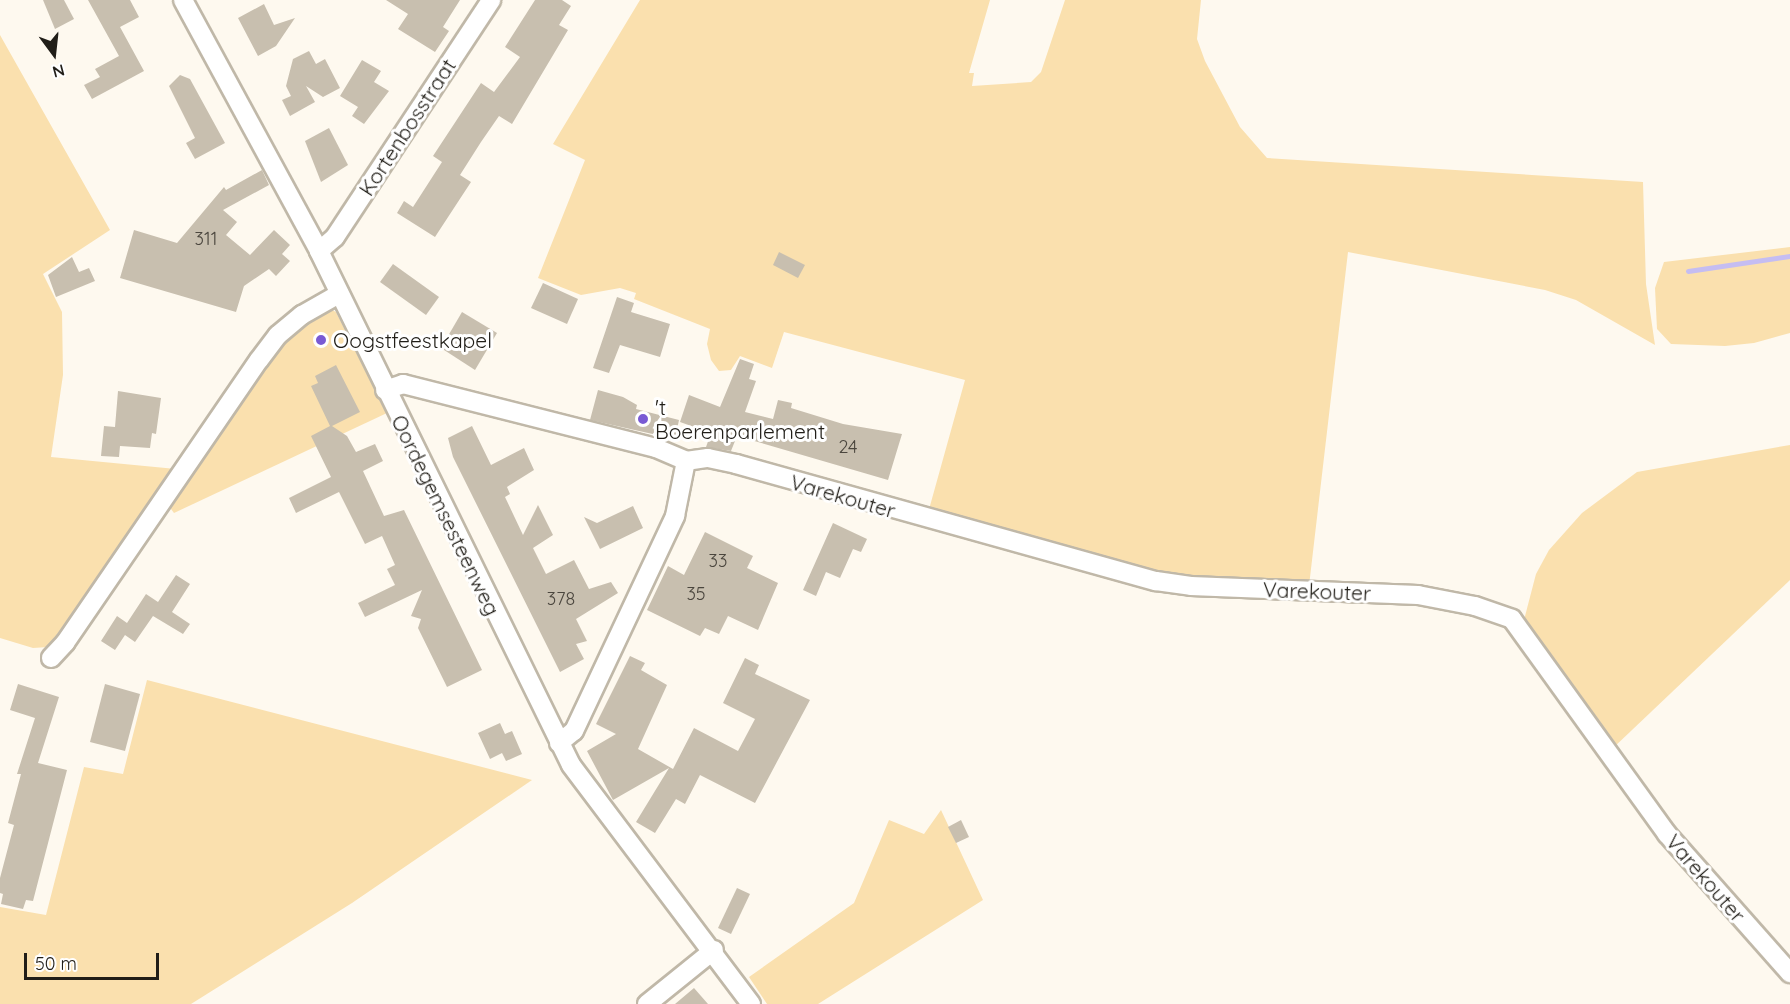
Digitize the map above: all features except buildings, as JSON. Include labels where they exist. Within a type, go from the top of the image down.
[{"type":"street","name":"Oordegemsesteenweg","points":[[183,0],[319,251],[559,743],[608,816],[714,950],[751,1004]]},
{"type":"street","name":"Kortenbosstraat","points":[[319,251],[335,237],[491,0]]},
{"type":"street","points":[[51,658],[65,643],[229,400],[272,344],[302,315],[339,294]]},
{"type":"street","name":"Varekouter","points":[[385,390],[403,384],[656,448],[686,461],[708,458],[1156,581],[1191,586],[1418,595],[1475,606],[1512,619],[1666,834],[1790,973]]},
{"type":"street","points":[[559,743],[574,731],[675,516],[686,461]]},
{"type":"street","points":[[648,1004],[714,950]]},
{"type":"shaded area","points":[[640,0],[990,0],[969,73],[974,73],[972,86],[1031,82],[1041,72],[1065,0],[1201,0],[1197,39],[1205,61],[1240,127],[1267,158],[1643,182],[1646,284],[1655,345],[1576,300],[1545,290],[1348,252],[1309,586],[1170,577],[928,513],[965,380],[784,332],[772,368],[740,356],[731,370],[719,371],[711,360],[707,344],[710,329],[634,299],[636,293],[620,288],[581,295],[538,278],[585,160],[553,144]]},
{"type":"shaded area","points":[[0,35],[110,230],[43,274],[62,312],[63,375],[51,457],[176,469],[48,647],[33,648],[0,638]]},
{"type":"shaded area","points":[[1790,247],[1790,333],[1754,343],[1725,346],[1671,344],[1657,329],[1655,288],[1664,262]]},
{"type":"shaded area","points":[[330,309],[336,312],[387,413],[174,513],[165,501],[275,352],[310,319]]},
{"type":"shaded area","points":[[1790,445],[1790,580],[1612,749],[1524,620],[1536,574],[1549,550],[1582,513],[1637,472]]},
{"type":"shaded area","points":[[147,680],[532,780],[352,903],[191,1004],[0,1004],[0,907],[46,915],[84,767],[123,774]]},
{"type":"shaded area","points":[[941,810],[983,900],[818,1004],[767,1004],[749,977],[854,903],[889,820],[924,834]]},
{"type":"waterway","points":[[1688,271],[1790,256]]},
{"type":"place","name":"Oogstfeestkapel","points":[[321,340]]},
{"type":"place","name":"'t Boerenparlement","points":[[643,419]]}]
